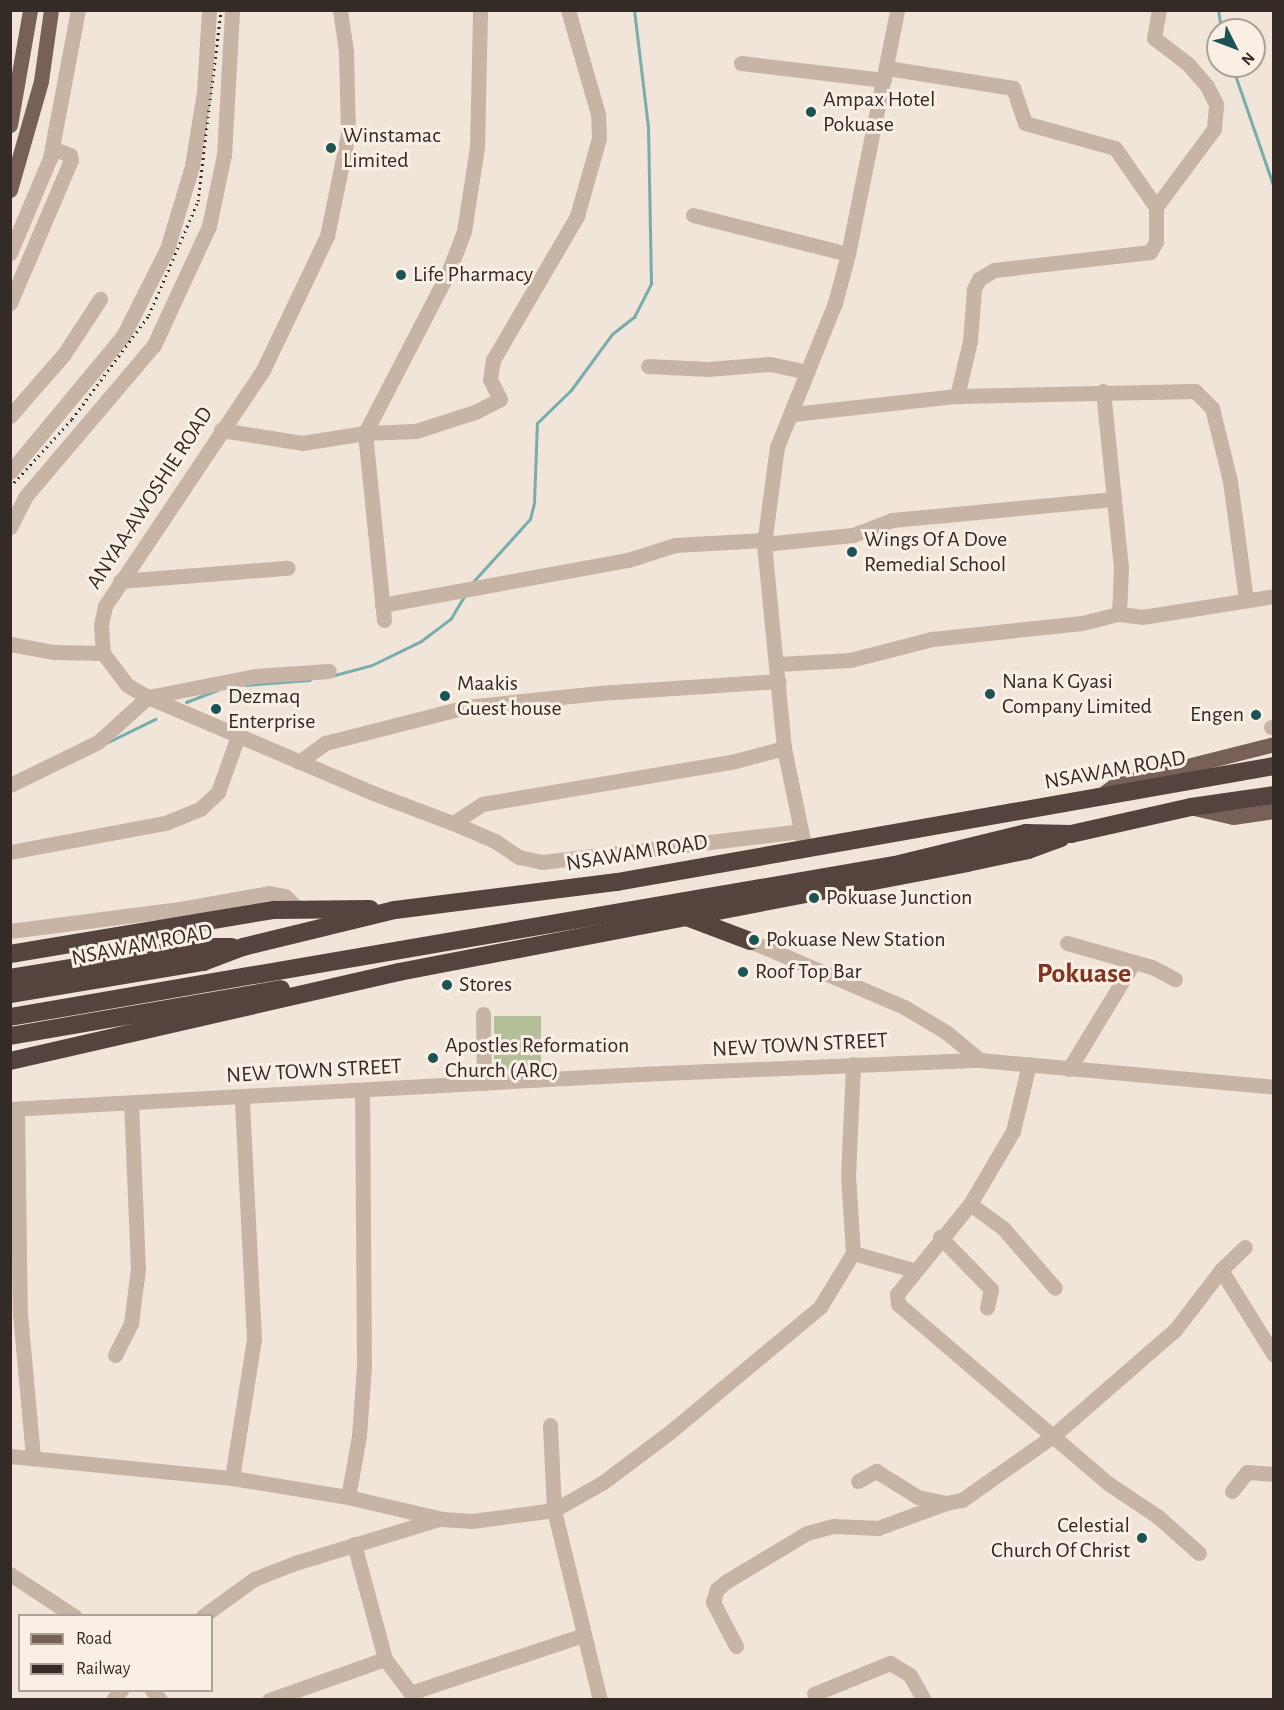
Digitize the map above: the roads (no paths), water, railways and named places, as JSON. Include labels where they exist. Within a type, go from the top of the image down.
[{"type":"highway","name":"NSAWAM ROAD","points":[[10,994],[202,962],[243,947],[395,910],[617,882],[805,851],[1273,766]]},
{"type":"highway","name":"NSAWAM ROAD","points":[[10,1017],[895,865],[1026,833],[1071,834],[1191,807],[1274,795]]},
{"type":"highway","points":[[10,1061],[399,972],[750,902],[1028,850],[1071,834]]},
{"type":"highway","points":[[750,902],[737,920],[742,933],[750,941]]},
{"type":"highway","points":[[10,954],[297,908],[395,910]]},
{"type":"highway","points":[[684,916],[750,941]]},
{"type":"highway","points":[[10,978],[200,947],[243,947]]},
{"type":"highway","points":[[10,1036],[205,999],[399,972]]},
{"type":"main road","points":[[10,125],[30,10]]},
{"type":"main road","points":[[10,190],[42,81],[51,10]]},
{"type":"main road","points":[[1099,797],[1116,784],[1274,744]]},
{"type":"main road","points":[[1191,807],[1233,818],[1274,811]]},
{"type":"street","points":[[10,253],[52,148],[78,10]]},
{"type":"street","points":[[10,472],[123,336],[167,249],[192,166],[204,92],[209,10]]},
{"type":"street","points":[[10,527],[25,497],[154,345],[209,226],[224,155],[232,10]]},
{"type":"street","name":"ANYAA-AWOSHIE ROAD","points":[[103,653],[101,625],[105,606],[272,355],[332,222],[348,134],[346,51],[340,10]]},
{"type":"street","points":[[480,10],[477,147],[464,231],[448,273],[365,433],[383,613],[468,589],[628,560],[675,545],[764,542],[853,535],[892,520],[1114,499]]},
{"type":"street","points":[[221,430],[302,443],[365,433],[416,431],[475,412],[500,399],[490,379],[493,360],[577,216],[599,138],[598,114],[568,10]]},
{"type":"street","points":[[805,851],[784,748],[778,664],[764,542],[777,447],[793,414],[835,303],[848,254],[897,10]]},
{"type":"street","points":[[1156,207],[1214,129],[1216,104],[1207,86],[1188,64],[1154,38],[1159,10]]},
{"type":"street","points":[[741,63],[885,74],[1013,88],[1025,123],[1116,148],[1156,207],[1156,242],[1150,252],[994,270],[979,279],[974,289],[970,341],[957,396]]},
{"type":"street","points":[[10,303],[71,160],[70,155],[52,148]]},
{"type":"street","points":[[693,215],[848,254]]},
{"type":"street","points":[[10,416],[64,354],[100,299]]},
{"type":"street","points":[[648,366],[708,369],[770,364],[807,372]]},
{"type":"street","points":[[793,414],[957,396],[1186,390],[1209,401],[1230,481],[1246,599]]},
{"type":"street","points":[[1103,391],[1121,567],[1119,614]]},
{"type":"street","points":[[120,581],[287,568]]},
{"type":"street","points":[[778,664],[850,660],[932,639],[1082,623],[1119,614],[1143,617],[1274,596]]},
{"type":"street","points":[[10,658],[18,646],[103,653],[127,684],[148,697],[299,762],[495,841],[519,857],[542,862],[801,831]]},
{"type":"street","points":[[10,785],[98,742],[148,697],[255,676],[329,671]]},
{"type":"street","points":[[299,762],[325,743],[466,707],[599,693],[779,681]]},
{"type":"street","points":[[10,852],[165,823],[200,809],[218,792],[238,736]]},
{"type":"street","points":[[453,823],[482,804],[735,761],[784,748]]},
{"type":"street","points":[[10,931],[186,908],[269,893],[285,896],[297,908]]},
{"type":"street","points":[[750,941],[904,1007],[946,1032],[980,1060]]},
{"type":"street","points":[[1067,943],[1134,962],[1175,979]]},
{"type":"street","points":[[1069,1069],[1134,962]]},
{"type":"street","points":[[483,1014],[484,1083]]},
{"type":"street","name":"NEW TOWN STREET","points":[[14,1109],[853,1064],[980,1060],[1274,1087]]},
{"type":"street","points":[[10,1456],[232,1478],[348,1497],[442,1519],[472,1521],[554,1510],[602,1483],[636,1458],[812,1316],[853,1253],[848,1176],[853,1064]]},
{"type":"street","points":[[1029,1064],[1013,1131],[970,1203],[912,1270],[897,1294],[897,1304],[1109,1484],[1157,1516],[1199,1553]]},
{"type":"street","points":[[348,1497],[359,1436],[364,1366],[362,1091]]},
{"type":"street","points":[[232,1478],[254,1339],[242,1098]]},
{"type":"street","points":[[115,1355],[131,1323],[138,1269],[130,1103]]},
{"type":"street","points":[[14,1109],[15,1314],[33,1458]]},
{"type":"street","points":[[970,1203],[1003,1228],[1055,1288]]},
{"type":"street","points":[[940,1237],[991,1289],[987,1308]]},
{"type":"street","points":[[736,1646],[713,1602],[717,1588],[807,1533],[834,1526],[878,1528],[946,1503],[962,1500],[1054,1435],[1174,1330],[1221,1270],[1245,1247]]},
{"type":"street","points":[[853,1253],[912,1270]]},
{"type":"street","points":[[1221,1270],[1274,1354]]},
{"type":"street","points":[[550,1425],[554,1510],[600,1700]]},
{"type":"street","points":[[858,1481],[876,1471],[910,1494],[946,1503]]},
{"type":"street","points":[[1232,1491],[1247,1472],[1274,1474]]},
{"type":"street","points":[[206,1614],[254,1579],[354,1544],[442,1519]]},
{"type":"street","points":[[354,1544],[385,1659],[413,1696],[583,1635]]},
{"type":"street","points":[[10,1574],[71,1614]]},
{"type":"street","points":[[269,1700],[385,1659]]},
{"type":"street","points":[[814,1694],[890,1663],[910,1675],[924,1700]]},
{"type":"waterway","points":[[471,584],[530,519],[534,503],[537,423],[571,390],[612,334],[634,317],[651,283],[648,127],[634,10]]},
{"type":"waterway","points":[[1218,10],[1219,18]]},
{"type":"waterway","points":[[1236,78],[1274,188]]},
{"type":"waterway","points":[[331,676],[372,665],[421,641],[451,618],[465,595]]},
{"type":"waterway","points":[[245,685],[310,680]]},
{"type":"waterway","points":[[186,702],[218,690]]},
{"type":"waterway","points":[[106,743],[155,719]]},
{"type":"railway","points":[[10,487],[72,419],[149,315],[198,201],[221,10]]},
{"type":"place","name":"Ampax Hotel Pokuase","points":[[811,112]]},
{"type":"place","name":"Winstamac Limited","points":[[331,148]]},
{"type":"place","name":"Life Pharmacy","points":[[401,275]]},
{"type":"place","name":"Wings Of A Dove Remedial School","points":[[852,552]]},
{"type":"place","name":"Nana K Gyasi Company Limited","points":[[990,694]]},
{"type":"place","name":"Maakis Guest house","points":[[445,696]]},
{"type":"place","name":"Dezmaq Enterprise","points":[[216,709]]},
{"type":"place","name":"Engen","points":[[1256,715]]},
{"type":"place","name":"Pokuase Junction","points":[[814,898]]},
{"type":"place","name":"Pokuase New Station","points":[[754,940]]},
{"type":"place","name":"Roof Top Bar","points":[[743,972]]},
{"type":"place","name":"Stores","points":[[447,985]]},
{"type":"place","name":"Apostles Reformation Church (ARC)","points":[[433,1058]]},
{"type":"place","name":"Celestial Church Of Christ","points":[[1142,1538]]},
{"type":"district","name":"Pokuase","points":[[1084,974]]}]
